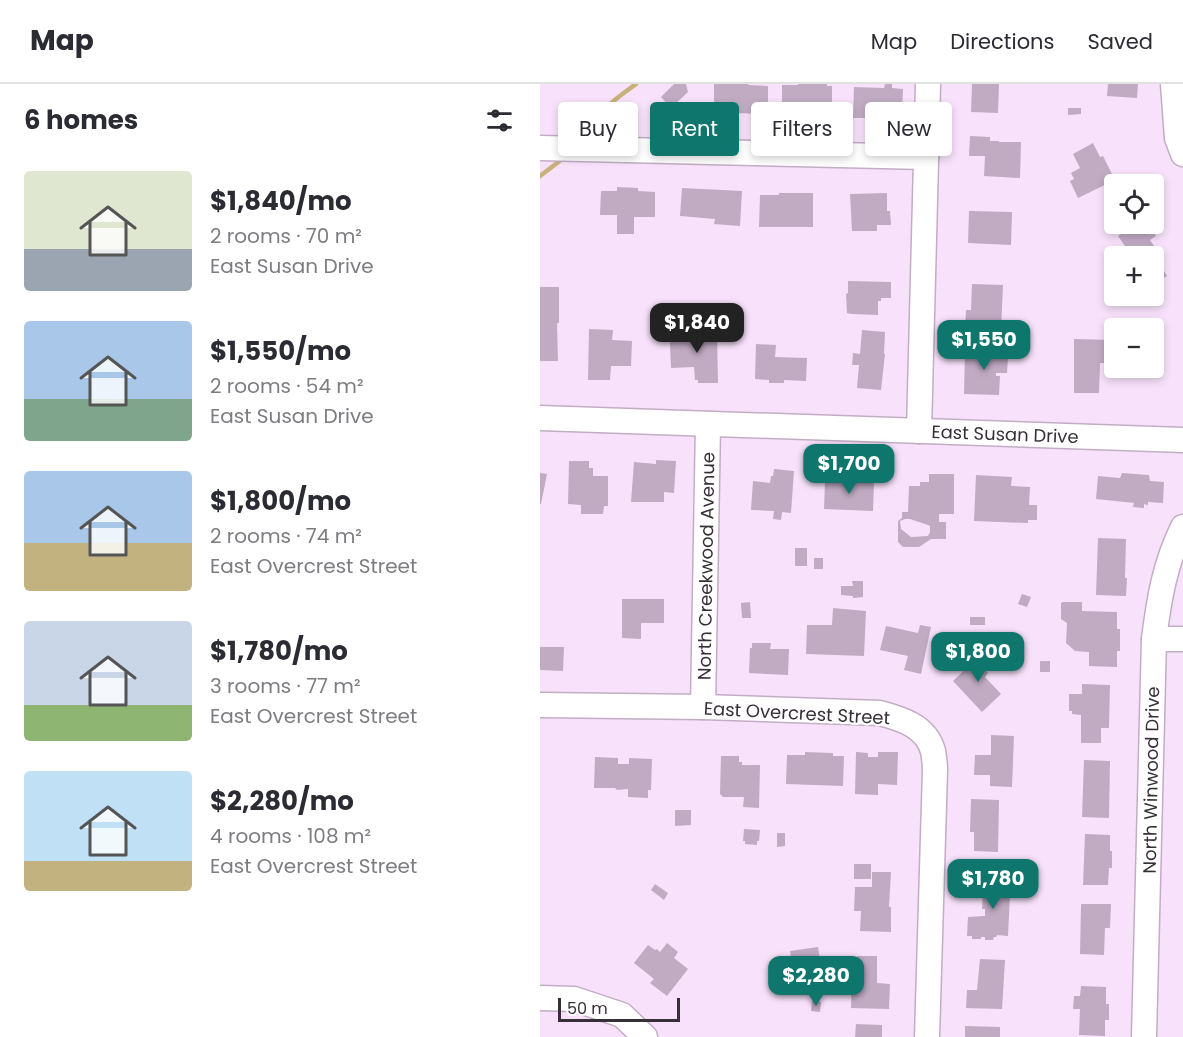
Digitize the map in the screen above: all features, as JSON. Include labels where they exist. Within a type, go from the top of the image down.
[{"type":"street","points":[[919,431],[928,84]]},
{"type":"street","points":[[1173,84],[1177,138],[1183,154]]},
{"type":"street","points":[[540,148],[926,157]]},
{"type":"street","name":"East Susan Drive","points":[[540,418],[1183,440]]},
{"type":"street","name":"North Creekwood Avenue","points":[[703,707],[708,424]]},
{"type":"street","name":"North Winwood Drive","points":[[1144,1037],[1154,639],[1160,593],[1173,546],[1183,527]]},
{"type":"street","points":[[1154,639],[1183,639]]},
{"type":"street","name":"East Overcrest Street","points":[[540,705],[703,707],[880,713],[902,719],[921,731],[933,749],[935,770],[927,1037]]},
{"type":"street","points":[[540,998],[574,999],[622,1015],[645,1037]]},
{"type":"building","points":[[674,84],[686,84],[688,92],[677,102],[666,102],[661,97]]},
{"type":"building","points":[[714,84],[768,86],[768,102],[751,102],[751,114],[739,113],[739,102],[714,102]]},
{"type":"building","points":[[827,84],[827,86],[832,86],[832,102],[782,102],[782,85]]},
{"type":"building","points":[[885,84],[892,84],[892,88],[903,89],[903,102],[865,102],[865,118],[853,118],[854,87],[884,88]]},
{"type":"building","points":[[972,84],[999,84],[998,113],[971,112]]},
{"type":"building","points":[[1108,84],[1138,84],[1137,98],[1107,96]]},
{"type":"building","points":[[1068,108],[1081,108],[1081,114],[1068,115]]},
{"type":"building","points":[[970,136],[990,137],[990,141],[1021,142],[1020,178],[984,176],[985,156],[969,156]]},
{"type":"building","points":[[1093,143],[1112,174],[1104,174],[1104,185],[1078,198],[1070,181],[1074,179],[1071,173],[1080,168],[1073,154]]},
{"type":"building","points":[[617,187],[655,192],[655,217],[634,217],[634,234],[617,234],[617,215],[600,215],[601,191],[617,191]]},
{"type":"building","points":[[682,188],[742,191],[740,226],[714,224],[715,219],[680,216]]},
{"type":"building","points":[[779,193],[813,193],[813,227],[759,227],[760,195],[779,195]]},
{"type":"building","points":[[887,193],[887,211],[890,211],[891,225],[877,225],[877,231],[852,231],[850,194]]},
{"type":"building","points":[[969,211],[1012,212],[1011,245],[968,243]]},
{"type":"building","points":[[1121,234],[1155,234],[1156,236],[1150,240],[1154,246],[1125,246],[1118,236]]},
{"type":"building","points":[[848,281],[891,282],[891,298],[881,298],[881,301],[878,301],[878,315],[847,313]]},
{"type":"building","points":[[972,284],[1003,285],[1001,330],[965,329],[966,310],[971,310]]},
{"type":"building","points":[[540,287],[559,287],[558,361],[540,361]]},
{"type":"building","points":[[589,329],[613,330],[612,340],[632,341],[631,366],[611,366],[610,380],[588,380]]},
{"type":"building","points":[[862,330],[885,332],[881,390],[857,388],[859,365],[852,365],[853,353],[860,354]]},
{"type":"building","points":[[681,331],[717,331],[718,383],[698,383],[698,380],[695,380],[694,367],[671,368],[670,343]]},
{"type":"building","points":[[1074,339],[1104,340],[1104,363],[1100,363],[1099,393],[1074,393]]},
{"type":"building","points":[[756,344],[776,345],[775,357],[807,358],[806,381],[784,380],[784,383],[769,383],[769,380],[755,379]]},
{"type":"building","points":[[965,349],[1003,350],[1003,357],[1008,358],[1007,373],[996,373],[996,376],[1000,376],[999,395],[964,394]]},
{"type":"building","points":[[656,460],[676,461],[674,493],[664,492],[664,502],[631,502],[634,462],[656,464]]},
{"type":"building","points":[[569,461],[589,461],[589,468],[593,468],[593,476],[608,476],[608,506],[604,506],[603,514],[581,514],[581,505],[568,504]]},
{"type":"building","points":[[774,469],[794,471],[791,513],[782,512],[781,520],[773,519],[774,511],[751,510],[753,481],[770,483]]},
{"type":"building","points":[[540,473],[547,474],[541,504],[540,504]]},
{"type":"building","points":[[1122,473],[1149,475],[1150,481],[1164,482],[1163,503],[1148,502],[1148,505],[1144,504],[1144,508],[1133,507],[1134,503],[1096,499],[1098,476],[1120,478]]},
{"type":"building","points":[[929,474],[954,474],[954,514],[939,514],[939,522],[946,522],[946,539],[931,539],[919,547],[903,547],[898,542],[898,521],[902,518],[902,512],[908,512],[909,486],[920,486],[920,482],[929,482]],"holes":[[[910,519],[930,526],[928,536],[911,537],[901,529],[900,521]]]},
{"type":"building","points":[[976,475],[1012,477],[1011,486],[1030,487],[1029,505],[1037,505],[1037,520],[1028,520],[1028,523],[974,521]]},
{"type":"building","points":[[844,477],[858,478],[858,482],[874,483],[873,511],[824,509],[825,481],[843,482]]},
{"type":"building","points":[[1098,538],[1126,539],[1126,596],[1096,595]]},
{"type":"building","points":[[795,548],[807,548],[807,566],[795,566]]},
{"type":"building","points":[[814,558],[823,558],[823,569],[814,569]]},
{"type":"building","points":[[852,581],[863,581],[863,597],[853,598],[853,596],[841,595],[841,586],[853,586]]},
{"type":"building","points":[[1022,594],[1031,597],[1027,607],[1018,604]]},
{"type":"building","points":[[622,599],[664,599],[664,623],[641,623],[641,639],[622,638]]},
{"type":"building","points":[[750,602],[751,618],[742,618],[741,603]]},
{"type":"building","points":[[1082,602],[1082,611],[1117,612],[1120,651],[1117,651],[1117,667],[1089,666],[1089,652],[1075,651],[1066,643],[1067,623],[1061,619],[1061,603]]},
{"type":"building","points":[[833,608],[866,611],[864,656],[806,654],[807,625],[832,625]]},
{"type":"building","points":[[970,617],[985,617],[985,625],[970,625]]},
{"type":"building","points":[[920,625],[931,627],[921,674],[904,670],[908,656],[880,650],[886,626],[918,633]]},
{"type":"building","points":[[752,643],[771,643],[770,649],[789,649],[788,675],[749,673]]},
{"type":"building","points":[[540,647],[564,647],[563,671],[540,670]]},
{"type":"building","points":[[982,653],[993,665],[986,671],[988,673],[985,677],[1001,694],[982,712],[953,681]]},
{"type":"building","points":[[1040,661],[1050,661],[1050,672],[1040,672]]},
{"type":"building","points":[[1082,684],[1110,685],[1109,728],[1101,728],[1101,743],[1081,743],[1081,715],[1072,714],[1072,711],[1069,711],[1069,694],[1082,694]]},
{"type":"building","points":[[991,735],[1014,736],[1012,787],[990,786],[990,775],[974,775],[975,755],[991,755]]},
{"type":"building","points":[[805,752],[833,753],[833,756],[844,756],[843,786],[786,784],[787,755],[805,755]]},
{"type":"building","points":[[856,752],[868,753],[868,757],[878,757],[878,752],[898,752],[897,785],[878,784],[878,795],[855,794]]},
{"type":"building","points":[[721,756],[739,756],[739,762],[742,762],[742,765],[760,765],[759,808],[743,807],[744,797],[723,797],[720,794]]},
{"type":"building","points":[[595,757],[618,758],[618,764],[629,764],[629,758],[652,759],[651,790],[648,790],[648,798],[628,797],[628,789],[594,788]]},
{"type":"building","points":[[1084,760],[1110,761],[1109,818],[1082,817]]},
{"type":"building","points":[[971,799],[999,800],[998,852],[974,851],[974,832],[970,832]]},
{"type":"building","points":[[675,810],[691,810],[691,825],[675,826]]},
{"type":"building","points":[[744,829],[760,830],[757,845],[745,844]]},
{"type":"building","points":[[777,833],[785,833],[785,846],[777,847]]},
{"type":"building","points":[[1085,834],[1110,835],[1112,868],[1109,868],[1108,885],[1083,885]]},
{"type":"building","points":[[854,864],[871,864],[871,879],[854,879]]},
{"type":"building","points":[[872,872],[891,872],[889,907],[891,907],[891,932],[860,931],[861,911],[854,911],[855,887],[872,887]]},
{"type":"building","points":[[992,873],[1011,873],[1008,936],[997,935],[993,940],[985,940],[985,937],[972,939],[972,936],[967,936],[968,917],[985,916],[985,909],[982,909],[983,891],[991,891]]},
{"type":"building","points":[[655,884],[668,893],[664,900],[651,890]]},
{"type":"building","points":[[1081,904],[1111,904],[1110,928],[1105,928],[1104,955],[1080,954]]},
{"type":"building","points":[[667,943],[678,952],[674,958],[688,969],[667,996],[650,983],[654,979],[634,963],[648,945],[660,952]]},
{"type":"building","points":[[818,947],[822,972],[794,977],[790,951]]},
{"type":"building","points":[[857,956],[877,956],[877,983],[890,984],[889,1009],[851,1008],[852,971],[856,972]]},
{"type":"building","points":[[980,959],[1005,960],[1002,1009],[966,1008],[967,990],[977,990]]},
{"type":"building","points":[[1081,986],[1106,987],[1109,1020],[1105,1020],[1105,1036],[1079,1035],[1080,1009],[1073,1009],[1074,996],[1080,996]]},
{"type":"building","points":[[812,1001],[821,1002],[820,1012],[811,1011]]},
{"type":"building","points":[[856,1024],[882,1025],[882,1037],[855,1037]]},
{"type":"building","points":[[965,1026],[1000,1027],[1000,1037],[965,1037]]},
{"type":"waterway","points":[[613,102],[636,84]]},
{"type":"waterway","points":[[540,176],[561,160]]}]
